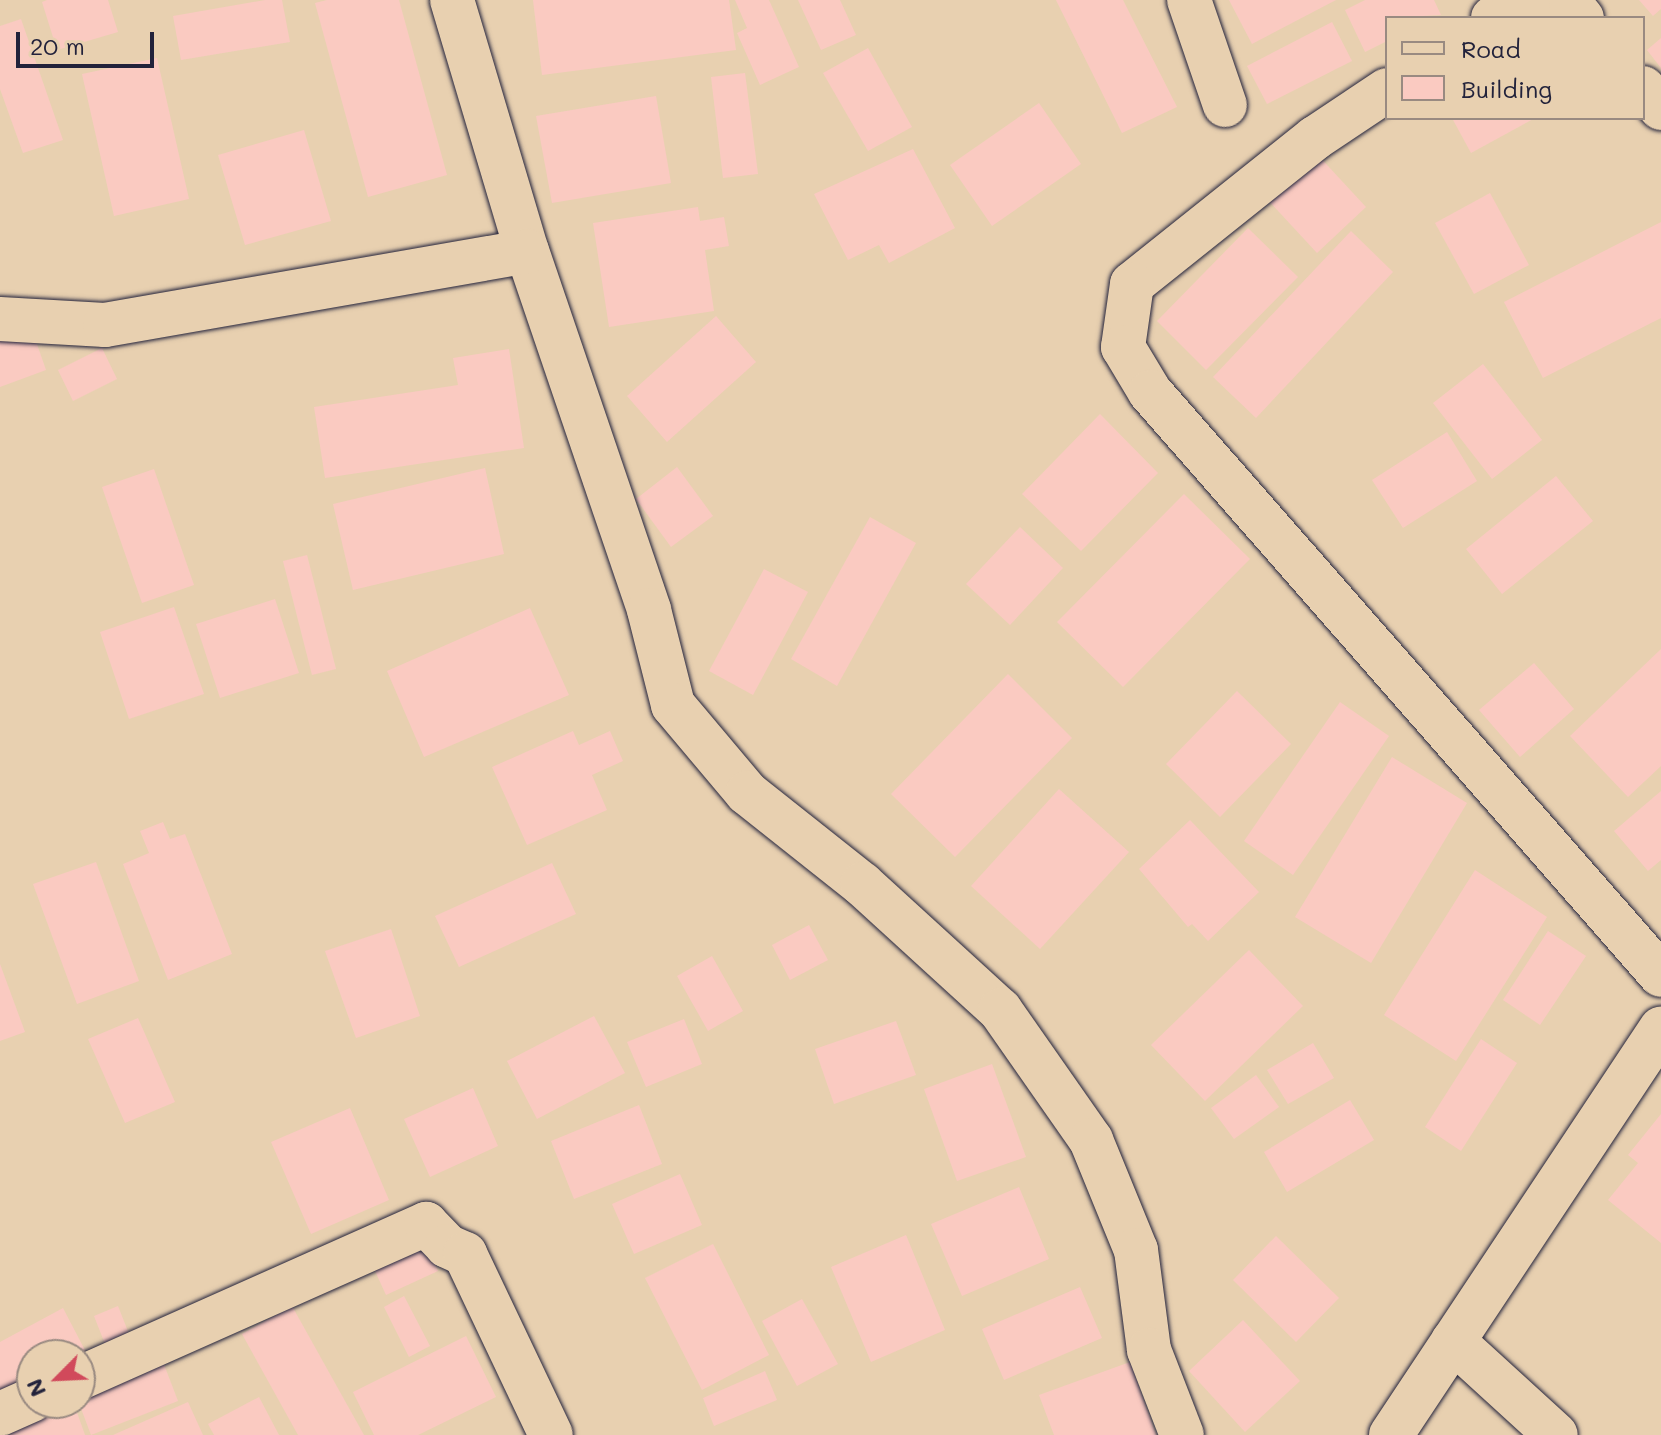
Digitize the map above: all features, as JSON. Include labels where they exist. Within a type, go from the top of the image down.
[{"type":"street","points":[[452,0],[527,251],[649,610],[673,705],[747,793],[862,884],[1000,1010],[1091,1140],[1136,1250],[1149,1350],[1182,1435]]},
{"type":"street","points":[[1189,0],[1225,105]]},
{"type":"street","points":[[1496,16],[1514,4],[1571,5],[1580,16]]},
{"type":"street","points":[[1645,90],[1661,108]]},
{"type":"street","points":[[1385,91],[1315,138],[1132,284],[1123,347],[1150,392],[1661,975]]},
{"type":"street","points":[[0,319],[105,325],[527,251]]},
{"type":"street","points":[[1391,1435],[1661,1029]]},
{"type":"street","points":[[96,1371],[426,1224],[447,1246],[465,1254],[551,1435]]},
{"type":"street","points":[[1453,1341],[1556,1435]]},
{"type":"building","points":[[108,0],[118,32],[57,50],[42,2]]},
{"type":"building","points":[[265,0],[282,0],[290,42],[181,60],[173,16]]},
{"type":"building","points":[[327,0],[399,0],[447,175],[368,197],[315,3]]},
{"type":"building","points":[[533,0],[729,0],[736,50],[542,75]]},
{"type":"building","points":[[735,0],[769,0],[799,67],[760,85],[737,33],[747,28]]},
{"type":"building","points":[[798,0],[840,0],[856,35],[821,50]]},
{"type":"building","points":[[1056,0],[1123,0],[1177,107],[1122,133]]},
{"type":"building","points":[[1229,0],[1336,0],[1252,44]]},
{"type":"building","points":[[1365,0],[1434,0],[1441,15],[1385,16],[1385,42],[1365,52],[1345,10]]},
{"type":"building","points":[[1639,0],[1661,0],[1661,9],[1653,16]]},
{"type":"building","points":[[21,19],[63,140],[23,153],[0,89],[0,26]]},
{"type":"building","points":[[1332,22],[1352,61],[1267,104],[1247,66]]},
{"type":"building","points":[[1661,38],[1661,68],[1647,50]]},
{"type":"building","points":[[868,48],[912,127],[868,151],[823,73]]},
{"type":"building","points":[[157,58],[189,199],[114,216],[82,74]]},
{"type":"building","points":[[745,73],[758,174],[723,178],[711,77]]},
{"type":"building","points":[[656,96],[671,183],[552,203],[536,116]]},
{"type":"building","points":[[1039,103],[1081,164],[992,226],[950,165]]},
{"type":"building","points":[[1453,120],[1531,120],[1471,153]]},
{"type":"building","points":[[304,130],[331,221],[245,245],[218,155]]},
{"type":"building","points":[[913,149],[955,228],[889,263],[879,245],[848,260],[814,194]]},
{"type":"building","points":[[1315,152],[1366,207],[1317,253],[1266,198]]},
{"type":"building","points":[[1490,193],[1529,265],[1474,294],[1435,223]]},
{"type":"building","points":[[698,207],[700,221],[724,217],[729,246],[705,250],[714,311],[609,327],[593,223]]},
{"type":"building","points":[[1661,222],[1661,318],[1543,378],[1504,302]]},
{"type":"building","points":[[1248,228],[1298,277],[1206,370],[1157,321]]},
{"type":"building","points":[[1351,231],[1393,272],[1256,418],[1213,377]]},
{"type":"building","points":[[716,316],[756,362],[667,442],[627,396]]},
{"type":"building","points":[[31,327],[46,370],[0,387],[0,338]]},
{"type":"building","points":[[102,348],[117,379],[73,401],[58,370]]},
{"type":"building","points":[[509,349],[524,448],[325,478],[314,407],[458,385],[453,358]]},
{"type":"building","points":[[1483,364],[1542,440],[1492,479],[1433,403]]},
{"type":"building","points":[[1100,414],[1158,473],[1081,551],[1022,494]]},
{"type":"building","points":[[1447,432],[1477,481],[1403,528],[1372,480]]},
{"type":"building","points":[[677,467],[713,516],[671,547],[636,499]]},
{"type":"building","points":[[485,468],[504,554],[353,590],[333,504]]},
{"type":"building","points":[[154,469],[194,585],[142,603],[102,487]]},
{"type":"building","points":[[1556,476],[1593,521],[1502,594],[1466,549]]},
{"type":"building","points":[[1184,494],[1250,559],[1123,687],[1057,622]]},
{"type":"building","points":[[870,517],[916,543],[837,686],[791,659]]},
{"type":"building","points":[[1020,527],[1063,568],[1010,625],[966,584]]},
{"type":"building","points":[[307,555],[336,669],[312,675],[283,561]]},
{"type":"building","points":[[764,569],[808,592],[753,695],[709,671]]},
{"type":"building","points":[[275,599],[299,673],[220,698],[196,624]]},
{"type":"building","points":[[174,607],[204,694],[129,719],[100,632]]},
{"type":"building","points":[[530,608],[569,695],[424,757],[387,671]]},
{"type":"building","points":[[1661,649],[1661,766],[1628,797],[1570,736]]},
{"type":"building","points":[[1534,663],[1574,709],[1520,757],[1479,710]]},
{"type":"building","points":[[1008,674],[1072,738],[955,857],[891,794]]},
{"type":"building","points":[[1237,691],[1291,744],[1220,817],[1166,764]]},
{"type":"building","points":[[1340,702],[1389,736],[1293,875],[1244,841]]},
{"type":"building","points":[[573,731],[579,745],[610,731],[623,761],[592,775],[607,810],[527,845],[492,767]]},
{"type":"building","points":[[1392,757],[1467,803],[1371,963],[1295,917]]},
{"type":"building","points":[[1059,789],[1129,852],[1040,949],[971,886]]},
{"type":"building","points":[[1661,791],[1661,860],[1648,871],[1614,831]]},
{"type":"building","points":[[1190,820],[1259,892],[1208,941],[1192,924],[1188,927],[1139,869]]},
{"type":"building","points":[[163,822],[170,839],[185,834],[232,954],[168,980],[123,864],[149,853],[140,831]]},
{"type":"building","points":[[96,862],[139,981],[77,1004],[33,884]]},
{"type":"building","points":[[552,863],[576,914],[459,967],[435,916]]},
{"type":"building","points":[[1475,870],[1547,917],[1456,1061],[1384,1015]]},
{"type":"building","points":[[809,925],[828,960],[790,980],[772,945]]},
{"type":"building","points":[[391,929],[420,1016],[356,1038],[325,951]]},
{"type":"building","points":[[1548,931],[1586,956],[1540,1025],[1503,1000]]},
{"type":"building","points":[[1249,950],[1303,1006],[1205,1101],[1151,1045]]},
{"type":"building","points":[[712,956],[743,1011],[708,1031],[677,976]]},
{"type":"building","points":[[0,964],[25,1032],[0,1041]]},
{"type":"building","points":[[594,1016],[625,1073],[537,1119],[507,1061]]},
{"type":"building","points":[[138,1018],[175,1102],[125,1123],[88,1039]]},
{"type":"building","points":[[684,1019],[702,1064],[646,1087],[627,1042]]},
{"type":"building","points":[[896,1021],[916,1075],[834,1104],[815,1049]]},
{"type":"building","points":[[1481,1039],[1517,1063],[1461,1151],[1425,1127]]},
{"type":"building","points":[[1313,1043],[1334,1078],[1288,1104],[1267,1070]]},
{"type":"building","points":[[992,1064],[1026,1157],[957,1181],[924,1089]]},
{"type":"building","points":[[1256,1075],[1279,1107],[1234,1139],[1211,1108]]},
{"type":"building","points":[[473,1088],[498,1146],[430,1177],[404,1119]]},
{"type":"building","points":[[1350,1100],[1374,1140],[1287,1192],[1264,1152]]},
{"type":"building","points":[[639,1105],[662,1164],[574,1199],[551,1141]]},
{"type":"building","points":[[350,1108],[389,1200],[311,1234],[271,1142]]},
{"type":"building","points":[[1661,1114],[1661,1243],[1608,1200],[1638,1163],[1628,1155]]},
{"type":"building","points":[[680,1174],[702,1225],[634,1254],[612,1204]]},
{"type":"building","points":[[1019,1187],[1049,1259],[962,1296],[931,1224]]},
{"type":"building","points":[[906,1235],[945,1330],[871,1362],[831,1267]]},
{"type":"building","points":[[1276,1236],[1339,1298],[1296,1342],[1233,1280]]},
{"type":"building","points":[[423,1237],[438,1271],[386,1295],[370,1260]]},
{"type":"building","points":[[713,1244],[769,1355],[702,1390],[645,1278]]},
{"type":"building","points":[[1080,1287],[1102,1338],[1004,1380],[982,1329]]},
{"type":"building","points":[[404,1296],[430,1346],[409,1357],[384,1307]]},
{"type":"building","points":[[802,1299],[838,1364],[797,1386],[762,1321]]},
{"type":"building","points":[[118,1306],[131,1339],[107,1349],[94,1316]]},
{"type":"building","points":[[292,1306],[364,1435],[298,1435],[242,1334]]},
{"type":"building","points":[[63,1308],[79,1339],[16,1339],[16,1392],[0,1400],[0,1342]]},
{"type":"building","points":[[1243,1320],[1300,1381],[1245,1432],[1189,1371]]},
{"type":"building","points":[[466,1336],[496,1397],[418,1435],[374,1435],[353,1392]]},
{"type":"building","points":[[163,1362],[178,1401],[91,1435],[85,1419],[96,1419],[96,1389]]},
{"type":"building","points":[[1130,1362],[1156,1435],[1054,1435],[1039,1395]]},
{"type":"building","points":[[765,1371],[777,1400],[714,1426],[703,1398]]},
{"type":"building","points":[[259,1397],[279,1435],[214,1435],[208,1424]]},
{"type":"building","points":[[188,1402],[203,1435],[113,1435]]},
{"type":"building","points":[[33,1419],[79,1419],[85,1435],[11,1435],[9,1428]]}]
